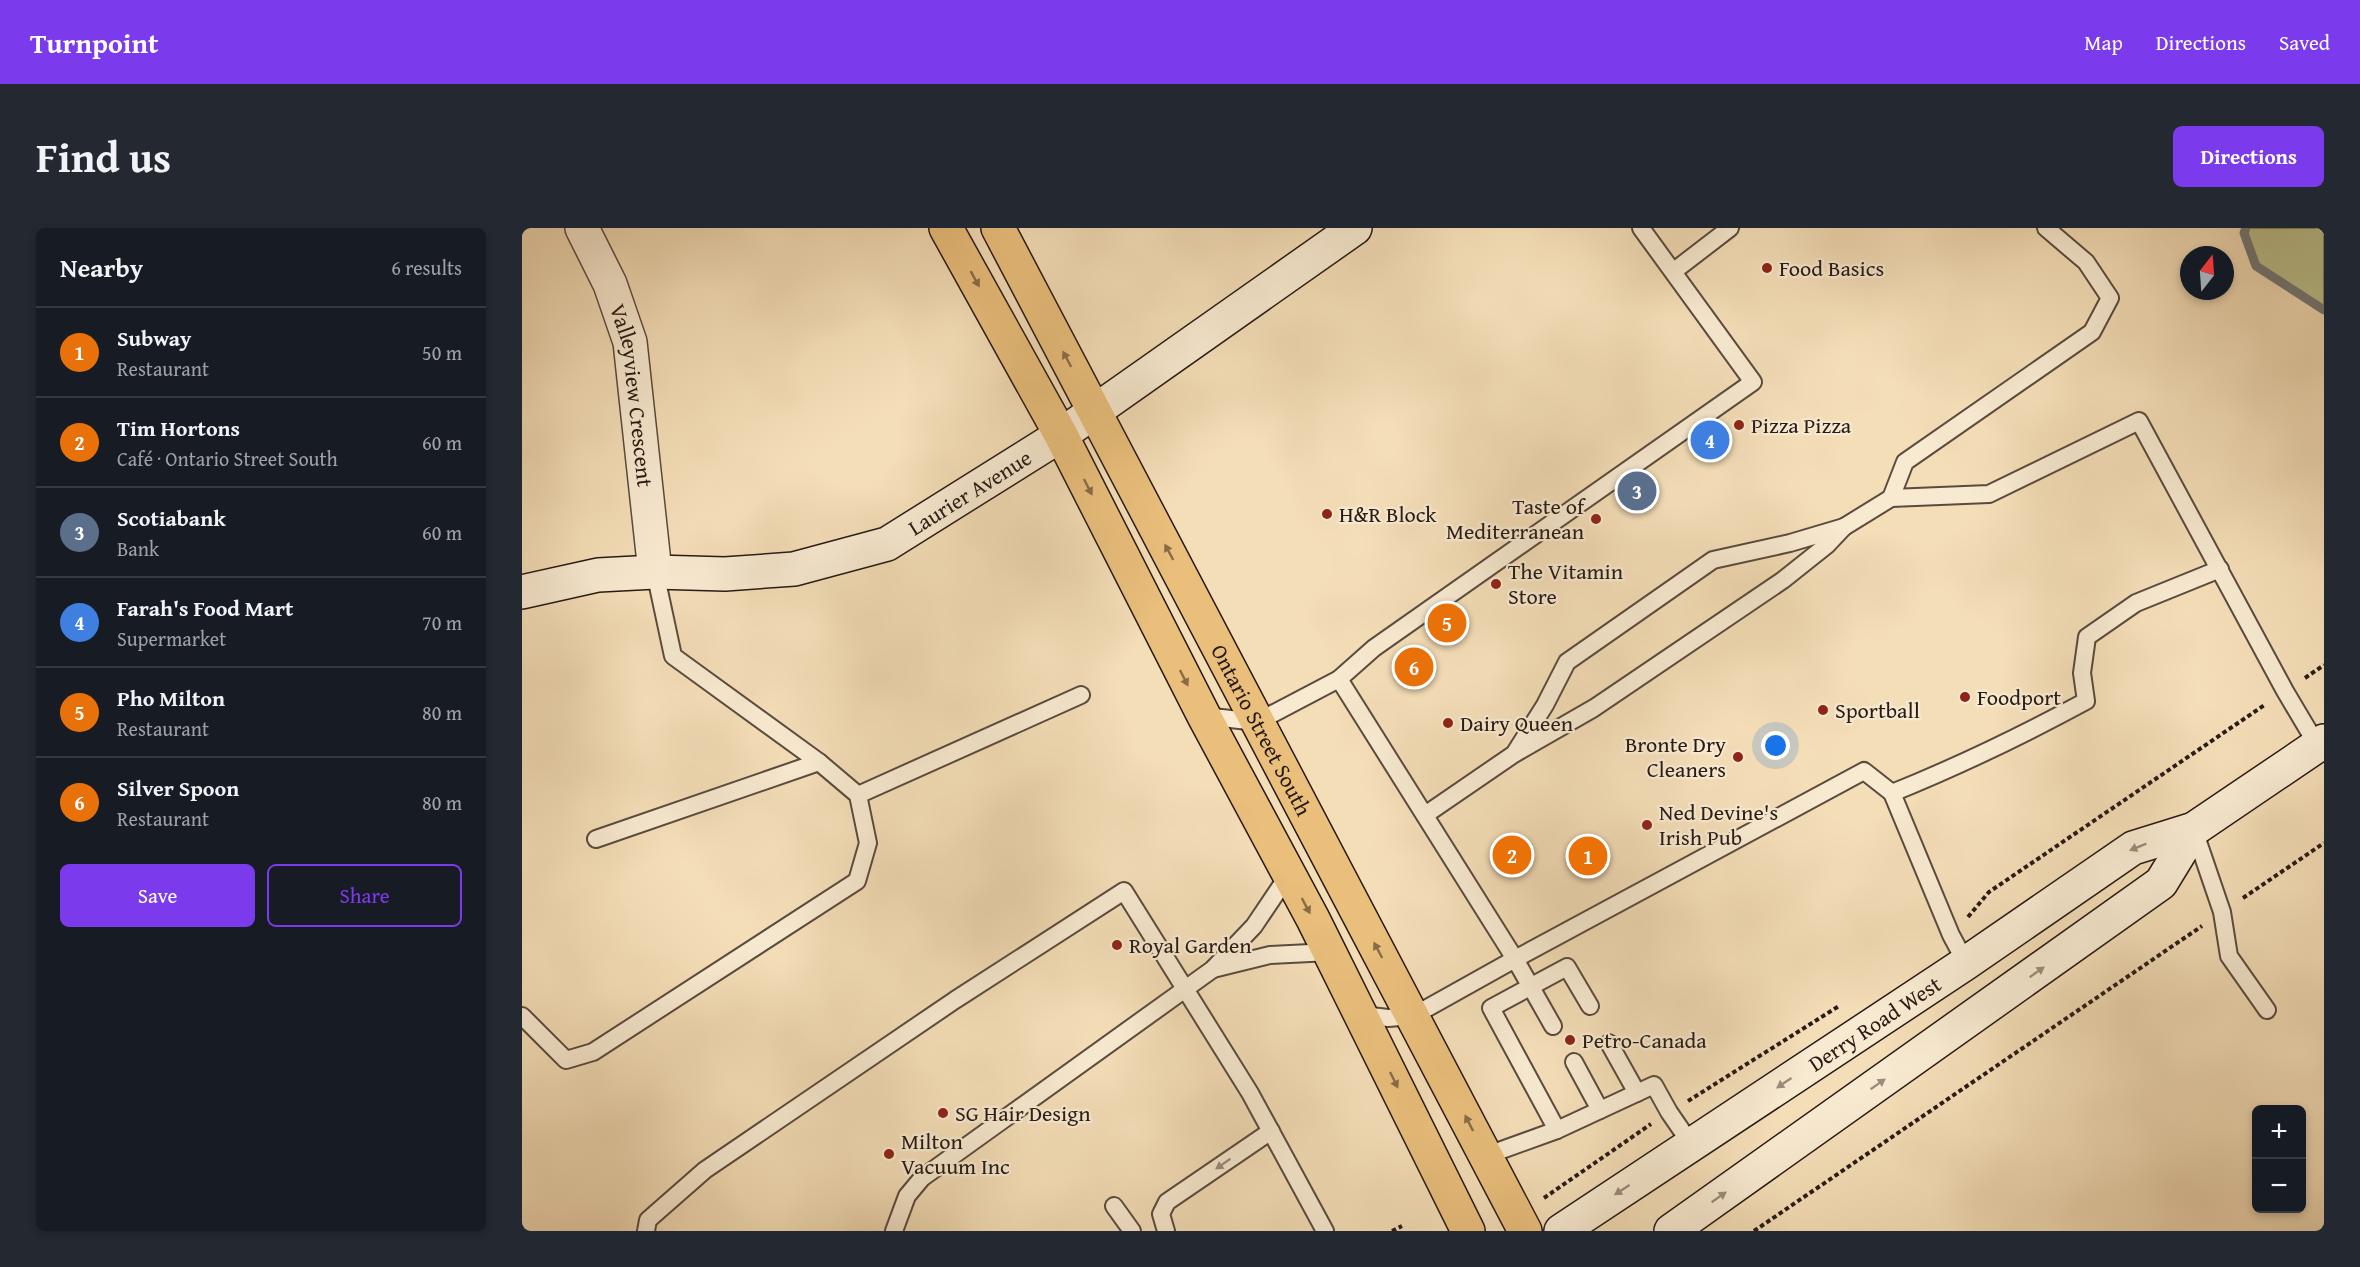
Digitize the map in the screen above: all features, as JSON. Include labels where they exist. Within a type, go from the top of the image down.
[{"type":"main road","name":"Valleyview Crescent","points":[[582,228],[610,284],[630,342],[655,572]]},
{"type":"main road","name":"Ontario Street South","points":[[946,228],[1060,435],[1203,716],[1330,952],[1468,1231]]},
{"type":"main road","name":"Ontario Street South","points":[[998,228],[1521,1224]]},
{"type":"main road","name":"Laurier Avenue","points":[[522,592],[598,575],[655,572],[724,574],[794,569],[888,544],[1060,435],[1355,228]]},
{"type":"main road","name":"Derry Road West","points":[[1561,1231],[1691,1144],[1958,949],[2133,848],[2194,830],[2322,747]]},
{"type":"main road","name":"Derry Road West","points":[[1671,1231],[2162,883],[2194,830]]},
{"type":"lane","points":[[1203,716],[1257,722],[1339,679],[1374,648],[1753,382],[1641,228]]},
{"type":"lane","points":[[1674,271],[1730,228]]},
{"type":"lane","points":[[1891,498],[1905,462],[2092,332],[2110,298],[2086,262],[2046,228]]},
{"type":"lane","points":[[1425,815],[1514,754],[1594,708],[1783,580],[1827,545],[1844,527],[1891,498],[1989,494],[2139,421],[2285,692],[2322,747]]},
{"type":"lane","points":[[1514,754],[1545,705],[1567,662],[1713,560],[1790,543],[1844,527]]},
{"type":"lane","points":[[1892,793],[1975,758],[2086,700],[2082,672],[2087,637],[2136,603],[2220,569]]},
{"type":"lane","points":[[522,1016],[566,1060],[593,1052],[856,881],[868,843],[858,795],[819,762],[673,656],[655,572]]},
{"type":"lane","points":[[1339,679],[1515,958],[1553,1026]]},
{"type":"lane","points":[[858,795],[1081,695]]},
{"type":"lane","points":[[596,839],[819,762]]},
{"type":"lane","points":[[1362,1015],[1388,1018],[1413,1016],[1515,958],[1864,771],[1892,793],[1958,949]]},
{"type":"lane","points":[[2194,830],[2222,912],[2229,956],[2267,1010]]},
{"type":"lane","points":[[894,1231],[907,1196],[922,1178],[1213,969],[1254,926],[1289,874]]},
{"type":"lane","points":[[646,1231],[648,1220],[705,1170],[955,1000],[1124,891],[1271,1131],[1325,1231]]},
{"type":"lane","points":[[1213,969],[1270,955],[1330,952]]},
{"type":"lane","points":[[1557,1130],[1491,1008],[1568,967],[1590,1006]]},
{"type":"lane","points":[[1609,1043],[1637,1093]]},
{"type":"lane","points":[[1574,1062],[1600,1110]]},
{"type":"lane","points":[[1485,1156],[1557,1130],[1654,1085],[1669,1113],[1691,1144]]},
{"type":"lane","points":[[1166,1231],[1161,1214],[1167,1202],[1271,1131]]},
{"type":"lane","points":[[1114,1206],[1132,1231]]},
{"type":"path","points":[[1958,949],[1989,892],[2324,665]]},
{"type":"path","points":[[1754,1231],[2324,843]]},
{"type":"path","points":[[1521,1224],[1669,1113],[1840,1005]]},
{"type":"path","points":[[1392,1231],[1402,1227]]},
{"type":"green space","points":[[2246,228],[2324,228],[2324,310],[2256,266],[2244,233]]},
{"type":"waterway","points":[[2246,228],[2244,233],[2256,266],[2324,310]]},
{"type":"place","name":"Food Basics","points":[[1767,268]]},
{"type":"place","name":"Pizza Pizza","points":[[1739,425]]},
{"type":"place","name":"Farah's Food Mart","points":[[1710,440]]},
{"type":"place","name":"Scotiabank","points":[[1637,491]]},
{"type":"place","name":"H&R Block","points":[[1327,514]]},
{"type":"place","name":"Taste of Mediterranean","points":[[1596,519]]},
{"type":"place","name":"The Vitamin Store","points":[[1496,584]]},
{"type":"place","name":"Pho Milton","points":[[1447,623]]},
{"type":"place","name":"Silver Spoon","points":[[1414,667]]},
{"type":"place","name":"Foodport","points":[[1965,697]]},
{"type":"place","name":"Sportball","points":[[1823,710]]},
{"type":"place","name":"Dairy Queen","points":[[1448,723]]},
{"type":"place","name":"Bronte Dry Cleaners","points":[[1738,757]]},
{"type":"place","name":"Ned Devine's Irish Pub","points":[[1647,825]]},
{"type":"place","name":"Tim Hortons","points":[[1512,855]]},
{"type":"place","name":"Subway","points":[[1588,856]]},
{"type":"place","name":"Royal Garden","points":[[1117,945]]},
{"type":"place","name":"Petro-Canada","points":[[1570,1040]]},
{"type":"place","name":"SG Hair Design","points":[[943,1113]]},
{"type":"place","name":"Milton Vacuum Inc","points":[[889,1154]]}]
